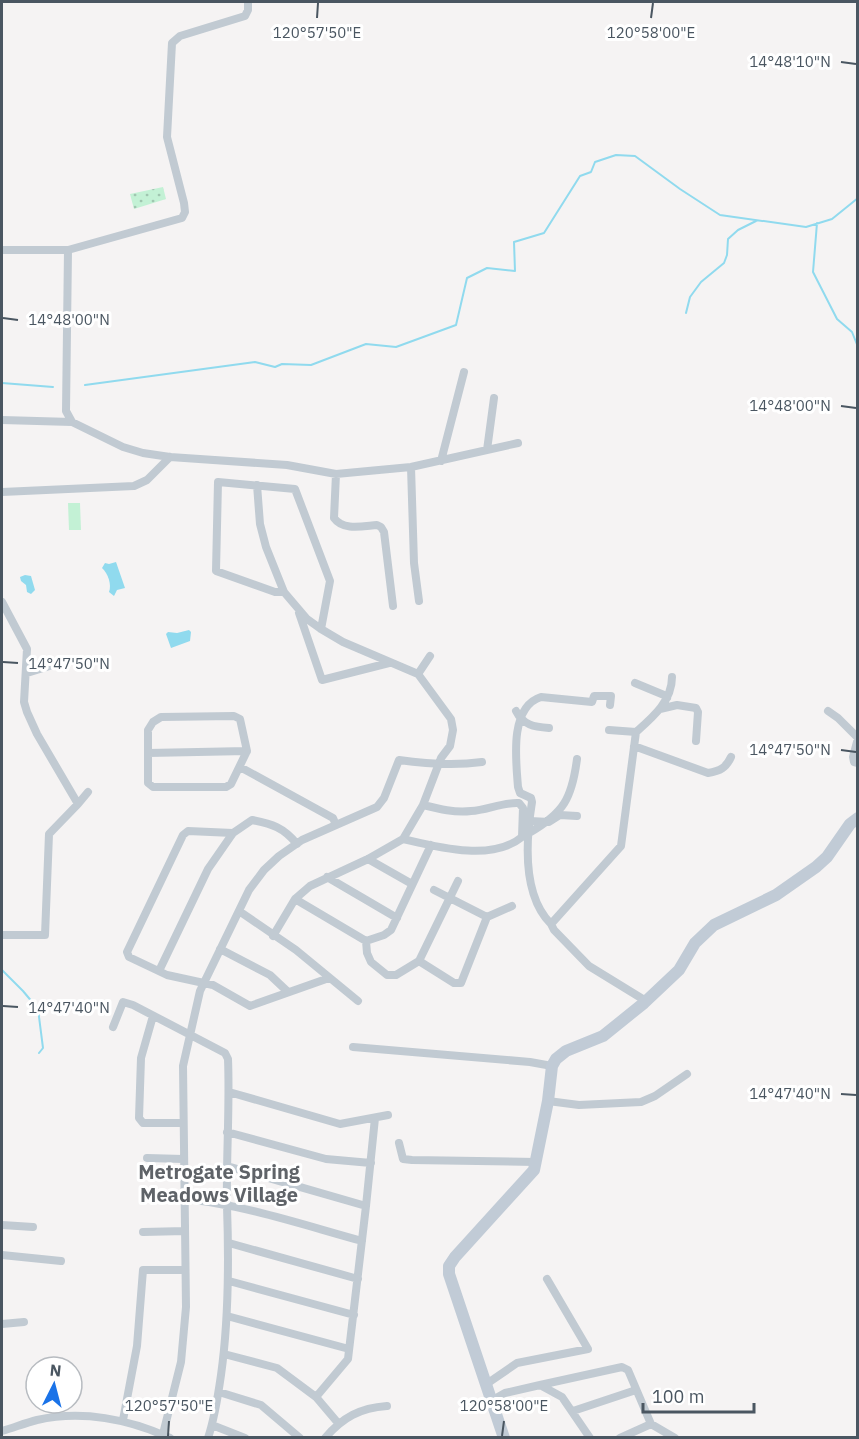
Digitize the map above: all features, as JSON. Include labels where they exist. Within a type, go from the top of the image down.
[{"type":"street","points":[[2,250],[68,249],[182,218],[185,212],[184,203],[167,137],[172,43],[180,36],[245,16],[248,2]]},
{"type":"street","points":[[68,249],[66,411],[72,422]]},
{"type":"street","points":[[441,461],[464,372]]},
{"type":"street","points":[[487,450],[494,398]]},
{"type":"street","points":[[2,420],[72,422],[123,447],[170,457],[287,465],[336,474],[411,467],[518,443]]},
{"type":"street","points":[[2,492],[134,486],[147,480],[170,457]]},
{"type":"street","points":[[411,467],[414,563],[419,601]]},
{"type":"street","points":[[336,474],[334,518],[337,523],[346,526],[377,525],[384,532],[393,606]]},
{"type":"street","points":[[284,592],[275,592],[216,572],[218,482],[295,489],[330,581],[321,629]]},
{"type":"street","points":[[257,485],[263,535],[284,592],[307,619],[321,629],[343,642],[418,674],[451,719],[453,730],[450,746],[441,758],[423,805],[403,839],[368,859],[310,886],[295,899],[273,936]]},
{"type":"street","points":[[2,602],[27,649],[24,702],[27,712],[37,734],[78,804]]},
{"type":"street","points":[[297,607],[322,680],[389,662]]},
{"type":"street","points":[[418,674],[430,656]]},
{"type":"street","points":[[27,674],[69,660]]},
{"type":"street","points":[[551,924],[621,846],[636,732],[660,709],[672,688],[672,677]]},
{"type":"street","points":[[635,683],[667,698]]},
{"type":"street","points":[[610,705],[611,696],[594,696],[592,702],[541,698],[534,699],[518,715],[518,787],[520,793],[531,798],[532,802],[529,833],[529,880],[533,895],[561,938],[589,966],[646,1001]]},
{"type":"street","points":[[660,709],[677,705],[696,708],[698,712],[696,741]]},
{"type":"street","points":[[828,711],[858,738],[853,757],[854,762],[858,763]]},
{"type":"street","points":[[518,715],[532,727],[549,728]]},
{"type":"street","points":[[234,716],[240,719],[247,751],[231,784],[226,787],[153,788],[148,783],[148,730],[153,722],[161,717],[234,716]]},
{"type":"street","points":[[609,730],[636,732]]},
{"type":"street","points":[[634,746],[708,773],[717,772],[727,766],[731,757]]},
{"type":"street","points":[[148,753],[247,751]]},
{"type":"street","points":[[549,822],[562,808],[574,782],[577,759]]},
{"type":"street","points":[[2,1431],[38,1420],[73,1416],[123,1420],[165,1436],[181,1362],[186,1307],[183,1066],[203,983],[249,890],[264,870],[297,844],[377,807],[384,798],[399,760],[439,765],[482,762]]},
{"type":"street","points":[[240,767],[333,818],[336,825]]},
{"type":"street","points":[[2,935],[45,935],[49,834],[88,792]]},
{"type":"street","points":[[403,839],[463,850],[493,850],[515,843],[522,837],[523,808],[519,803],[472,811],[456,811],[423,805]]},
{"type":"street","points":[[529,833],[560,815],[577,816]]},
{"type":"street","points":[[504,1437],[449,1274],[449,1266],[534,1170],[548,1101],[552,1066],[566,1051],[603,1036],[646,1001],[679,970],[703,933],[714,925],[776,895],[816,867],[827,857],[850,824],[858,818]]},
{"type":"street","points":[[159,971],[208,869],[233,833],[252,820],[273,824],[297,844]]},
{"type":"street","points":[[530,821],[549,822]]},
{"type":"street","points":[[233,833],[188,831],[183,835],[127,952],[129,957],[167,975],[213,985],[250,1006],[329,978]]},
{"type":"street","points":[[295,899],[366,941],[384,935],[392,930],[431,845]]},
{"type":"street","points":[[368,859],[412,885]]},
{"type":"street","points":[[327,877],[397,918]]},
{"type":"street","points":[[366,941],[367,953],[371,962],[387,975],[396,975],[419,961],[458,881]]},
{"type":"street","points":[[434,890],[487,917]]},
{"type":"street","points":[[419,961],[454,983],[461,983],[487,917],[512,906]]},
{"type":"street","points":[[239,911],[296,950],[358,1001]]},
{"type":"street","points":[[220,949],[270,975],[288,992]]},
{"type":"street","points":[[113,1027],[123,1002],[225,1053],[228,1059],[229,1281],[219,1392],[208,1437]]},
{"type":"street","points":[[153,1016],[141,1058],[139,1118],[143,1123],[183,1123]]},
{"type":"street","points":[[353,1047],[530,1062],[552,1066]]},
{"type":"street","points":[[548,1101],[579,1105],[641,1102],[655,1096],[687,1074]]},
{"type":"street","points":[[229,1092],[340,1124],[388,1115]]},
{"type":"street","points":[[316,1396],[348,1359],[375,1118]]},
{"type":"street","points":[[227,1132],[326,1159],[371,1163]]},
{"type":"street","points":[[399,1143],[403,1159],[536,1162]]},
{"type":"street","points":[[147,1158],[183,1159]]},
{"type":"street","points":[[227,1166],[366,1206]]},
{"type":"street","points":[[147,1197],[186,1198],[227,1205],[362,1241]]},
{"type":"street","points":[[2,1225],[33,1227]]},
{"type":"street","points":[[143,1232],[185,1231]]},
{"type":"street","points":[[229,1243],[358,1279]]},
{"type":"street","points":[[2,1255],[61,1261]]},
{"type":"street","points":[[123,1420],[137,1346],[143,1270],[185,1270]]},
{"type":"street","points":[[485,1385],[517,1363],[588,1348],[547,1279]]},
{"type":"street","points":[[229,1281],[354,1315]]},
{"type":"street","points":[[227,1316],[349,1349]]},
{"type":"street","points":[[2,1324],[24,1322]]},
{"type":"street","points":[[224,1354],[277,1368],[316,1396],[338,1423]]},
{"type":"street","points":[[490,1401],[505,1393],[622,1367],[628,1370],[651,1424],[675,1437]]},
{"type":"street","points":[[540,1385],[562,1397],[590,1437]]},
{"type":"street","points":[[573,1411],[636,1390]]},
{"type":"street","points":[[219,1392],[261,1405],[300,1437]]},
{"type":"street","points":[[325,1437],[343,1419],[375,1407],[387,1406]]},
{"type":"street","points":[[620,1437],[651,1424]]},
{"type":"street","points":[[212,1425],[245,1437]]},
{"type":"green space","points":[[163,187],[166,199],[134,209],[130,194]]},
{"type":"green space","points":[[68,503],[80,503],[81,530],[69,530]]},
{"type":"water","points":[[116,562],[125,588],[117,590],[114,596],[109,592],[109,579],[102,568],[105,563]]},
{"type":"water","points":[[31,576],[35,590],[31,594],[27,592],[26,585],[21,581],[20,577]]},
{"type":"water","points":[[189,630],[191,632],[190,641],[171,648],[166,634],[168,632],[177,633]]},
{"type":"waterway","points":[[85,385],[255,362],[275,367],[282,364],[311,365],[366,344],[396,347],[456,325],[467,278],[487,268],[515,271],[514,242],[544,233],[580,176],[591,172],[595,162],[616,155],[635,156],[720,215],[806,227],[832,219],[858,198]]},
{"type":"waterway","points":[[686,313],[690,297],[701,282],[724,263],[728,239],[738,230],[756,221]]},
{"type":"waterway","points":[[817,223],[813,272],[837,319],[852,332],[858,347]]},
{"type":"waterway","points":[[2,383],[53,387]]},
{"type":"waterway","points":[[2,970],[38,1009],[43,1048],[39,1053]]},
{"type":"district","name":"Metrogate Spring Meadows Village","points":[[219,1182]]}]
